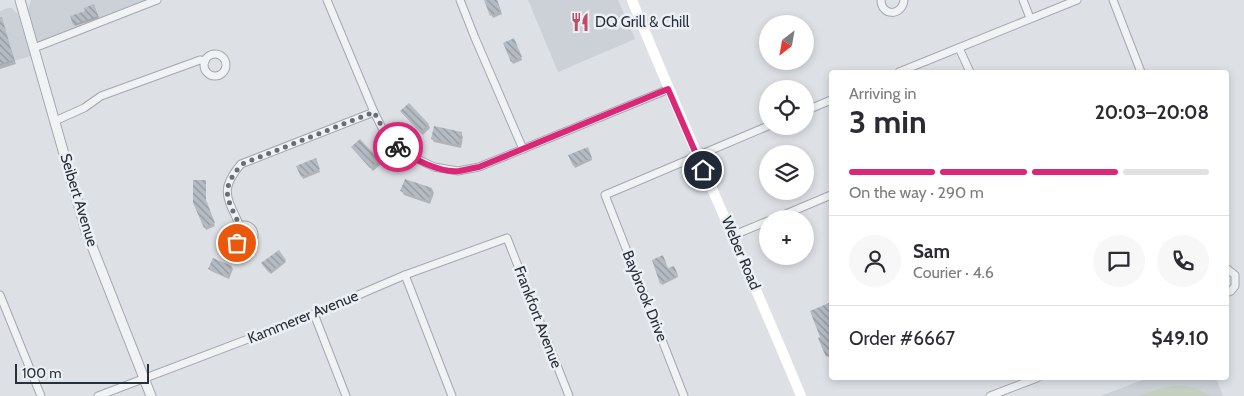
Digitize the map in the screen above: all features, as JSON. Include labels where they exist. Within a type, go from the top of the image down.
[{"type":"main road","name":"Weber Road","points":[[632,0],[696,155],[734,235],[801,396]]},
{"type":"street","name":"Seibert Avenue","points":[[20,0],[86,231],[151,396]]},
{"type":"street","points":[[34,48],[157,0]]},
{"type":"street","points":[[327,0],[374,112],[388,138],[405,153],[434,167],[458,171],[472,168],[668,89]]},
{"type":"street","points":[[460,0],[523,148]]},
{"type":"street","points":[[882,0],[881,5],[886,11],[893,13],[903,7],[904,0]]},
{"type":"street","points":[[1022,0],[1030,18]]},
{"type":"street","points":[[904,70],[1077,0]]},
{"type":"street","points":[[1113,0],[1140,70]]},
{"type":"street","points":[[959,48],[969,70]]},
{"type":"street","points":[[54,121],[84,108],[101,96],[200,60],[205,61]]},
{"type":"street","points":[[814,107],[829,101]]},
{"type":"street","points":[[240,226],[228,200],[228,184],[232,175],[242,164],[374,112]]},
{"type":"street","points":[[696,155],[759,130]]},
{"type":"street","name":"Baybrook Drive","points":[[684,396],[605,195],[696,155]]},
{"type":"street","points":[[796,210],[829,197]]},
{"type":"street","points":[[734,235],[759,225]]},
{"type":"street","name":"Kammerer Avenue","points":[[98,396],[314,314],[405,275],[507,238]]},
{"type":"street","name":"Frankfort Avenue","points":[[507,238],[569,396]]},
{"type":"street","points":[[1229,270],[1235,275],[1235,286],[1229,291]]},
{"type":"street","points":[[405,275],[452,396]]},
{"type":"street","points":[[0,295],[40,396]]},
{"type":"street","points":[[314,314],[346,396]]},
{"type":"street","points":[[990,396],[1020,381]]},
{"type":"shaded area","points":[[31,0],[145,0],[37,43],[28,10]]},
{"type":"shaded area","points":[[528,0],[618,0],[635,39],[558,72]]},
{"type":"shaded area","points":[[12,8],[18,14],[31,56],[0,65],[0,11]]},
{"type":"shaded area","points":[[1143,380],[1217,380],[1223,396],[1100,396]]},
{"type":"green space","points":[[1179,385],[1196,388],[1211,396],[1138,396],[1163,388]]},
{"type":"building","points":[[484,0],[497,0],[501,11],[490,16]]},
{"type":"building","points":[[94,4],[98,16],[73,25],[70,16],[85,11],[84,8]]},
{"type":"building","points":[[0,17],[2,17],[14,60],[0,64]]},
{"type":"building","points":[[514,38],[522,57],[511,62],[503,43]]},
{"type":"building","points":[[409,103],[429,124],[420,132],[400,111]]},
{"type":"building","points":[[434,126],[462,132],[459,145],[431,139]]},
{"type":"building","points":[[360,139],[380,160],[370,168],[351,147]]},
{"type":"building","points":[[588,147],[592,158],[573,166],[568,155]]},
{"type":"building","points":[[316,158],[320,169],[301,177],[296,166]]},
{"type":"building","points":[[405,179],[432,188],[428,201],[400,191]]},
{"type":"building","points":[[193,180],[206,180],[206,200],[215,223],[204,228],[193,203]]},
{"type":"building","points":[[279,250],[286,260],[269,273],[261,263]]},
{"type":"building","points":[[663,255],[668,268],[674,266],[678,275],[660,284],[652,260]]},
{"type":"building","points":[[213,258],[232,266],[228,277],[208,269]]},
{"type":"building","points":[[829,303],[829,356],[826,357],[818,338],[820,337],[810,311]]},
{"type":"way so far","points":[[237,243],[234,233],[240,226],[228,200],[228,184],[232,175],[242,164],[374,112],[388,138],[398,147]]},
{"type":"place","name":"DQ Grill & Chill","points":[[580,22]]},
{"type":"route","points":[[398,147],[405,153],[434,167],[458,171],[479,167],[668,89],[703,170]]}]
